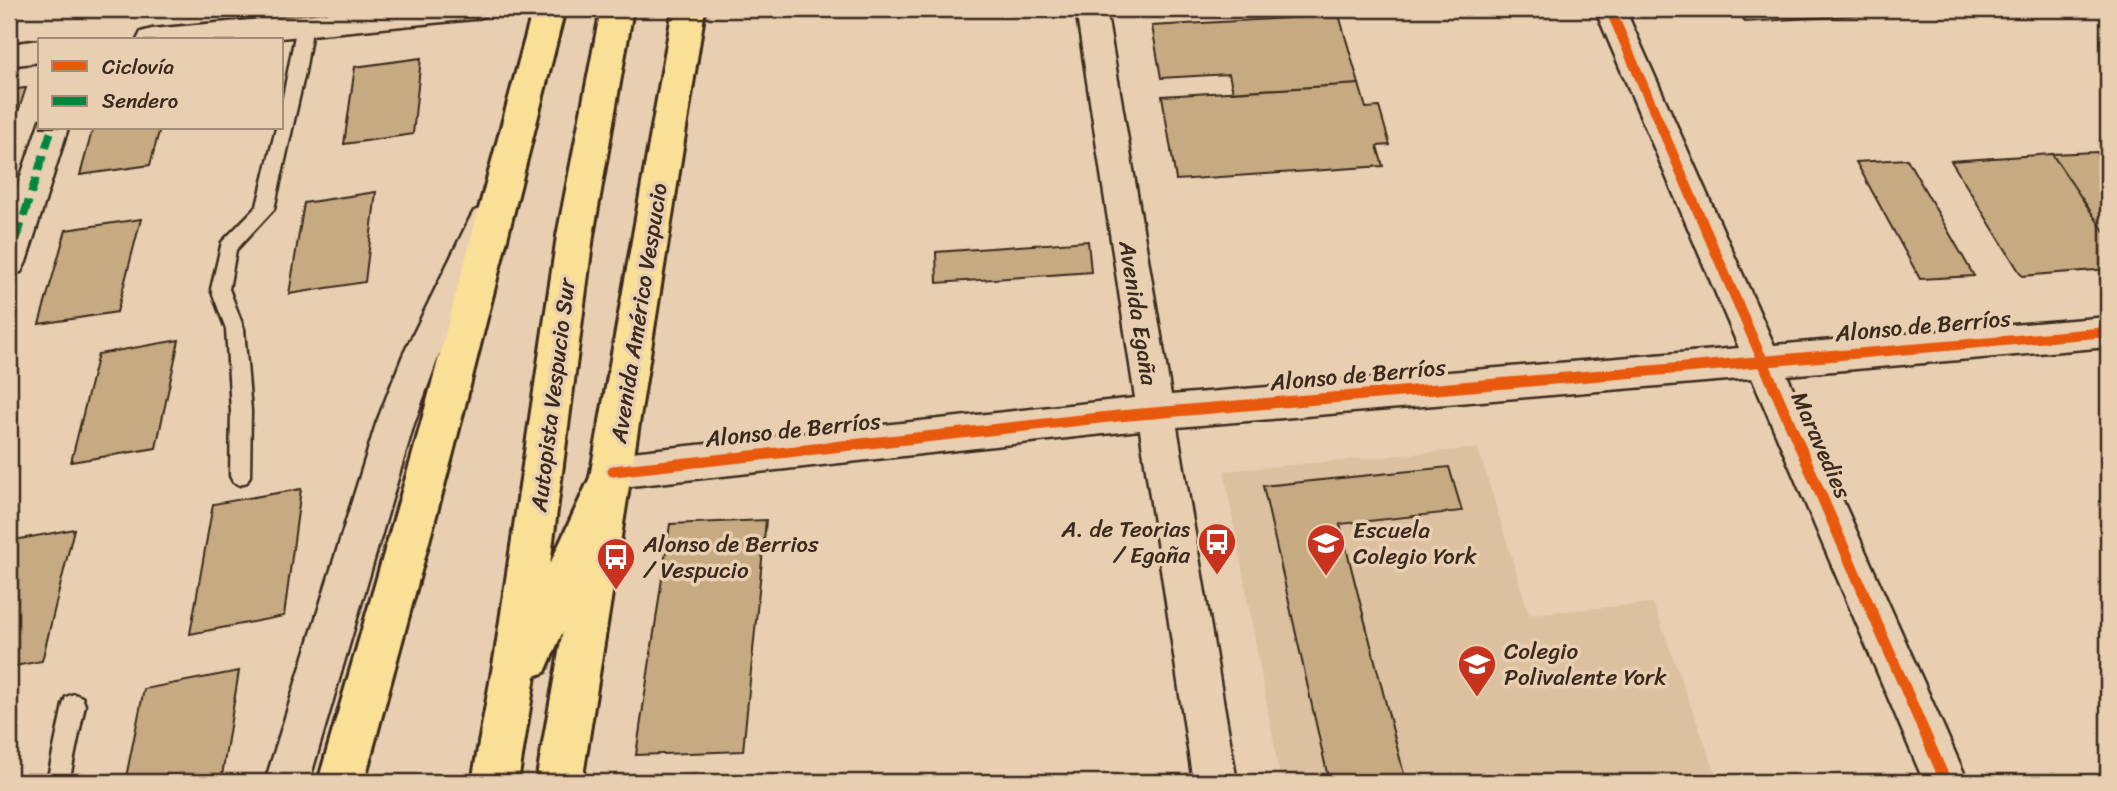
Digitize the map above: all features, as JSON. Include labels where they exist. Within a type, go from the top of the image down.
[{"type":"main road","points":[[341,782],[433,453],[548,9]]},
{"type":"main road","name":"Autopista Vespucio Sur","points":[[495,782],[539,511],[569,270],[596,111],[617,9]]},
{"type":"main road","name":"Avenida Américo Vespucio","points":[[559,782],[689,9]]},
{"type":"main road","points":[[510,701],[613,471]]},
{"type":"street","points":[[172,38],[474,9]]},
{"type":"street","name":"Avenida Egaña","points":[[1091,9],[1214,782]]},
{"type":"street","name":"Maravedies","points":[[1610,9],[1946,782]]},
{"type":"street","points":[[9,55],[38,51]]},
{"type":"street","points":[[9,262],[51,130]]},
{"type":"street","points":[[287,782],[395,424],[421,355],[506,178]]},
{"type":"street","name":"Alonso de Berríos","points":[[613,471],[1154,414],[2108,332]]},
{"type":"lane","points":[[284,128],[305,25]]},
{"type":"lane","points":[[240,476],[241,411],[235,329],[220,289],[228,247],[265,209],[283,130]]},
{"type":"lane","points":[[58,782],[74,705]]},
{"type":"shaded area","name":"Colegio Polivalente York","points":[[1478,448],[1529,614],[1653,603],[1719,782],[1281,782],[1224,471]]},
{"type":"building","points":[[1738,9],[1856,9],[1860,15],[1745,22]]},
{"type":"building","points":[[1339,15],[1359,84],[1233,92],[1229,74],[1161,78],[1152,26]]},
{"type":"building","points":[[421,58],[413,134],[344,144],[355,67]]},
{"type":"building","points":[[1359,84],[1366,108],[1379,107],[1390,145],[1377,146],[1383,166],[1176,180],[1162,96]]},
{"type":"building","points":[[26,88],[10,136],[9,136],[9,90]]},
{"type":"building","points":[[92,130],[159,130],[150,165],[80,175]]},
{"type":"building","points":[[2097,152],[2108,168],[2108,237],[2052,154]]},
{"type":"building","points":[[2052,154],[2108,237],[2108,269],[2022,276],[1951,161]]},
{"type":"building","points":[[1907,159],[1974,276],[1920,279],[1856,162]]},
{"type":"building","points":[[376,192],[365,282],[289,294],[304,203]]},
{"type":"building","points":[[141,219],[117,312],[39,324],[66,230]]},
{"type":"building","points":[[1088,241],[1091,272],[937,283],[936,252]]},
{"type":"building","points":[[179,340],[156,448],[71,462],[98,354]]},
{"type":"building","points":[[1449,467],[1462,511],[1340,524],[1406,782],[1329,782],[1263,486]]},
{"type":"building","points":[[301,489],[284,616],[190,634],[213,504]]},
{"type":"building","points":[[766,520],[743,751],[636,755],[670,524]]},
{"type":"building","points":[[74,529],[42,661],[9,667],[9,541]]},
{"type":"building","points":[[239,671],[221,782],[125,782],[144,689]]},
{"type":"marked path","points":[[9,262],[51,130]]},
{"type":"cycle path","points":[[1610,9],[1946,782]]},
{"type":"cycle path","points":[[613,471],[1118,416],[2108,332]]},
{"type":"place","name":"A. de Teorias / Egaña","points":[[1217,576]]},
{"type":"place","name":"Escuela Colegio York","points":[[1326,577]]},
{"type":"place","name":"Alonso de Berrios / Vespucio","points":[[616,591]]},
{"type":"place","name":"Colegio Polivalente York","points":[[1477,698]]}]
